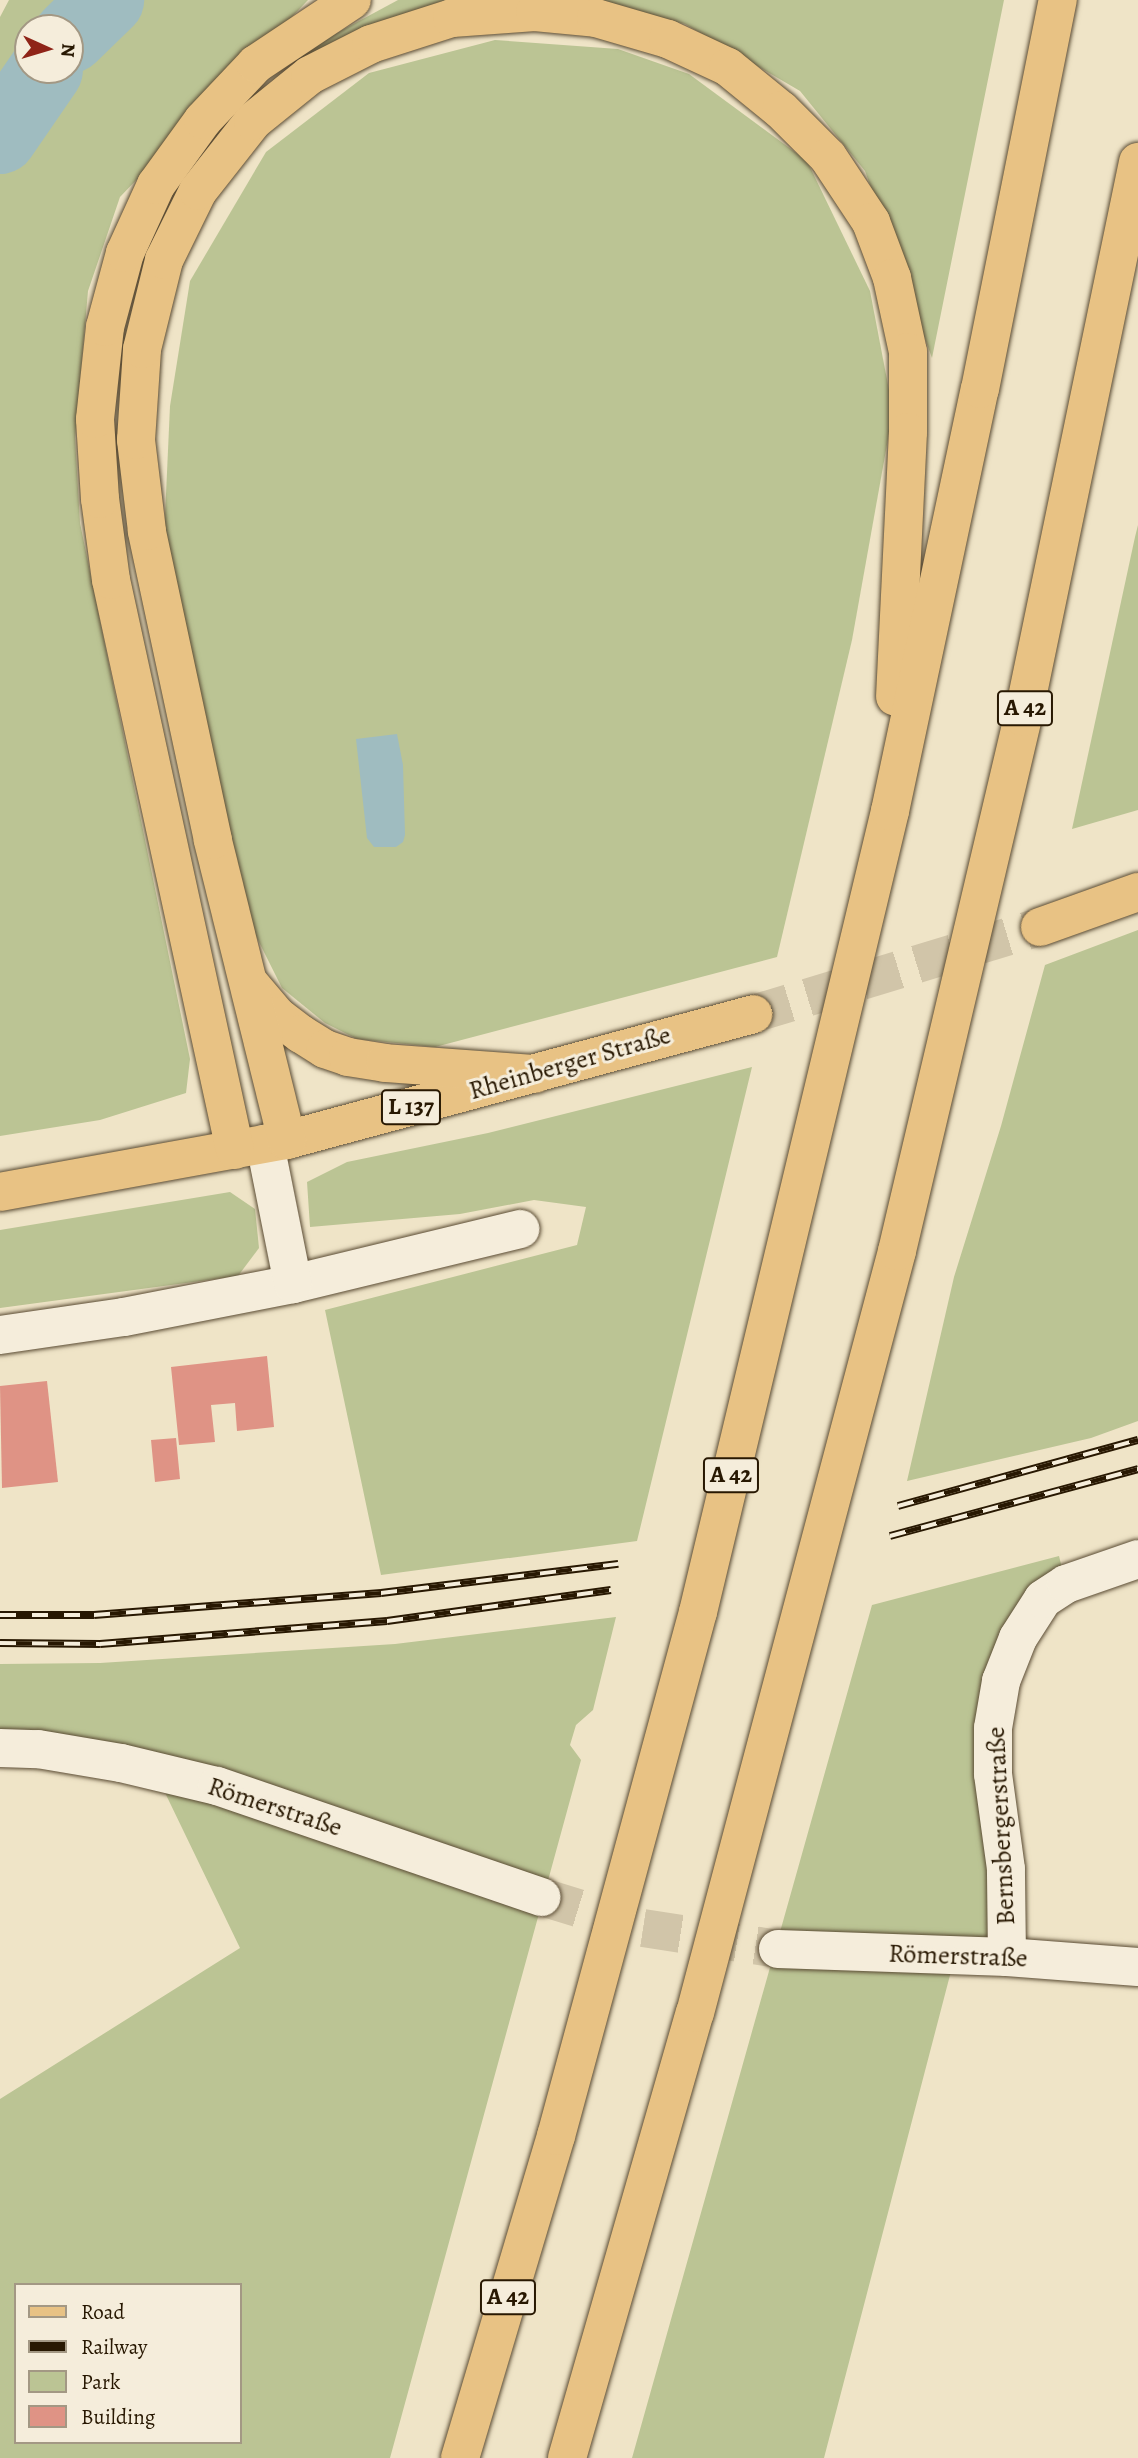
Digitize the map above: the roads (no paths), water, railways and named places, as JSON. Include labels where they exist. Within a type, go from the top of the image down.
[{"type":"main road","points":[[263,1145],[111,580],[100,499],[95,418],[105,327],[125,253],[156,185],[203,120],[256,64],[352,0]]},
{"type":"main road","name":"A 42","points":[[460,2458],[556,2136],[698,1612],[890,811],[977,403],[1058,0]]},
{"type":"main road","points":[[263,1145],[248,982],[213,840],[147,531],[136,440],[142,349],[164,260],[198,191],[253,121],[310,75],[371,44],[452,19],[535,12],[596,18],[668,39],[728,67],[781,110],[828,158],[871,222],[892,278],[908,352],[908,432],[890,811]]},
{"type":"main road","name":"A 42","points":[[567,2458],[699,2000],[897,1251],[1023,717],[1138,162]]},
{"type":"main road","points":[[1040,927],[1138,892]]},
{"type":"main road","points":[[248,982],[277,1016],[326,1049],[348,1057],[385,1063],[535,1073]]},
{"type":"main road","name":"Rheinberger Straße","points":[[0,1192],[263,1145],[535,1073],[635,1043],[753,1014]]},
{"type":"street","points":[[263,1145],[293,1284]]},
{"type":"street","points":[[0,1335],[124,1317],[293,1284],[520,1229]]},
{"type":"street","name":"Bernsbergerstraße","points":[[1007,1957],[1006,1869],[993,1774],[993,1728],[1001,1681],[1018,1638],[1043,1599],[1066,1584],[1138,1559]]},
{"type":"street","name":"Römerstraße","points":[[0,1748],[38,1749],[121,1763],[217,1786],[542,1897]]},
{"type":"street","name":"Römerstraße","points":[[778,1949],[1007,1957],[1138,1967]]},
{"type":"water","points":[[397,734],[403,765],[405,835],[403,842],[396,847],[374,847],[367,838],[356,739]]},
{"type":"waterway","points":[[84,22],[107,0]]},
{"type":"waterway","points":[[0,137],[36,84]]},
{"type":"tunnel","points":[[753,1014],[1040,927]]},
{"type":"tunnel","points":[[542,1897],[643,1928],[778,1949]]},
{"type":"railway","points":[[898,1506],[1138,1440]]},
{"type":"railway","points":[[890,1536],[1138,1469]]},
{"type":"railway","points":[[0,1615],[94,1615],[381,1593],[618,1564]]},
{"type":"railway","points":[[0,1643],[100,1644],[387,1621],[611,1590]]}]
